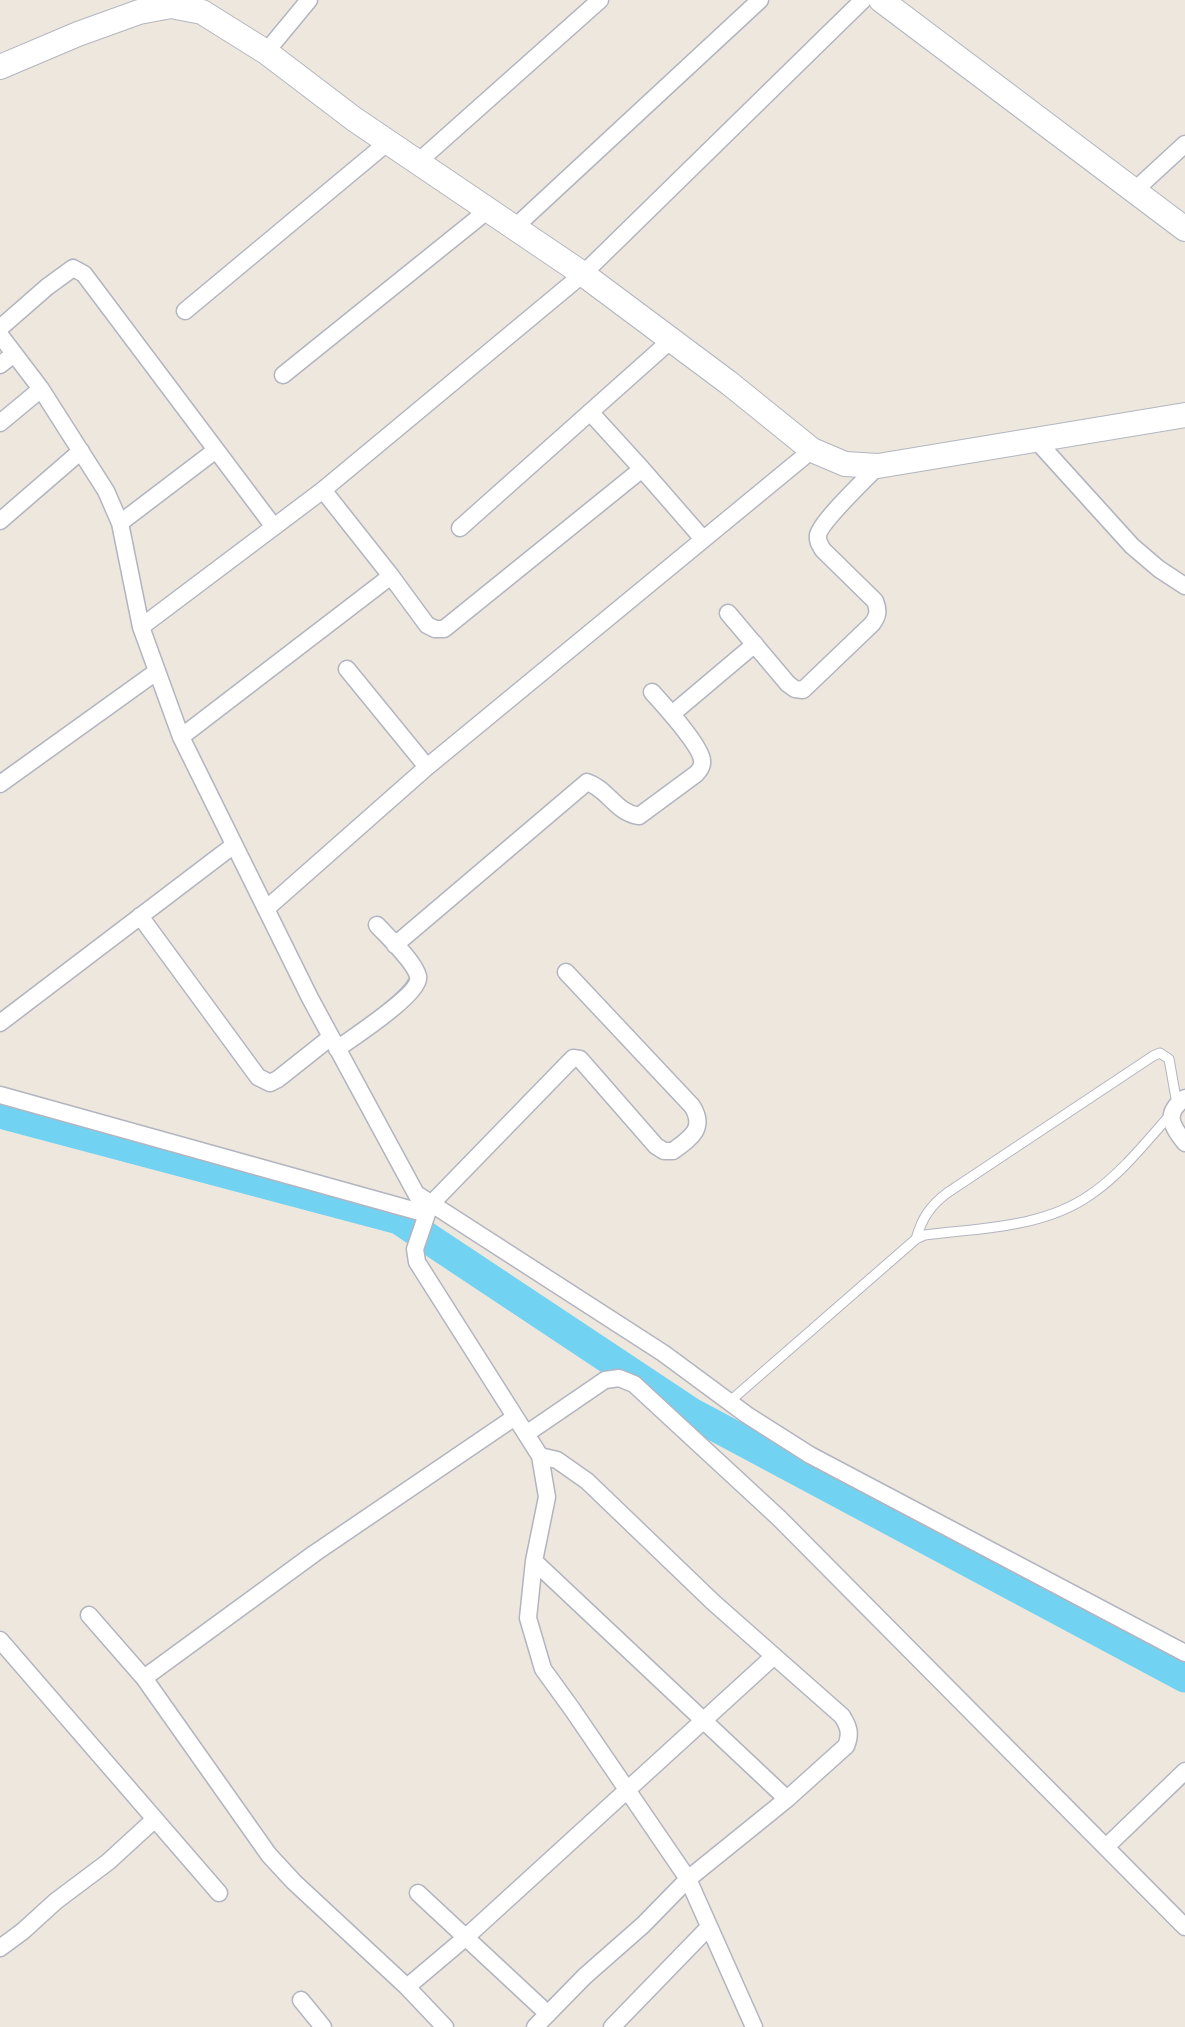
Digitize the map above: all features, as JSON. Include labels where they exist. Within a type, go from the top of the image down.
[{"type":"main road","points":[[880,0],[1185,229]]},
{"type":"main road","points":[[0,67],[78,34],[138,12],[171,6],[202,12],[266,52],[314,90],[388,142],[583,274],[670,341],[729,383],[812,450],[846,464],[878,466],[1185,415]]},
{"type":"street","points":[[266,52],[309,0]]},
{"type":"street","points":[[418,162],[600,0]]},
{"type":"street","points":[[514,228],[760,0]]},
{"type":"street","points":[[142,627],[323,490],[583,274],[863,0]]},
{"type":"street","points":[[185,312],[388,142]]},
{"type":"street","points":[[1134,191],[1185,144]]},
{"type":"street","points":[[283,376],[488,210]]},
{"type":"street","points":[[0,328],[47,287],[73,268],[84,274],[274,527]]},
{"type":"street","points":[[0,335],[41,389],[106,492],[120,523],[142,627],[156,672],[182,737],[334,1043],[428,1214]]},
{"type":"street","points":[[460,528],[670,341]]},
{"type":"street","points":[[0,365],[14,354]]},
{"type":"street","points":[[0,423],[41,389]]},
{"type":"street","points":[[590,412],[703,539]]},
{"type":"street","points":[[1036,440],[1132,546],[1159,569],[1185,586]]},
{"type":"street","points":[[120,523],[216,450]]},
{"type":"street","points":[[266,909],[427,767],[812,450]]},
{"type":"street","points":[[0,521],[81,451]]},
{"type":"street","points":[[728,613],[788,684],[795,689],[803,690],[872,624],[878,617],[878,608],[875,601],[823,550],[818,542],[818,534],[828,520],[878,466]]},
{"type":"street","points":[[323,490],[427,625],[435,629],[444,628],[642,469]]},
{"type":"street","points":[[182,737],[391,576]]},
{"type":"street","points":[[672,714],[755,644]]},
{"type":"street","points":[[347,669],[427,767]]},
{"type":"street","points":[[0,784],[156,672]]},
{"type":"street","points":[[394,945],[587,782],[602,790],[622,811],[630,815],[639,816],[648,812],[696,774],[701,768],[700,752],[672,714],[652,692]]},
{"type":"street","points":[[0,1023],[234,845]]},
{"type":"street","points":[[140,916],[258,1076],[270,1083],[407,996],[417,984],[418,977],[413,966],[377,925]]},
{"type":"street","points":[[566,972],[692,1106],[698,1114],[700,1122],[696,1129],[673,1151],[664,1151],[656,1146],[580,1059],[573,1058],[428,1214],[415,1249],[417,1262],[540,1456],[547,1496],[534,1561],[528,1618],[543,1669],[572,1708],[688,1879],[754,2027]]},
{"type":"street","points":[[0,1095],[428,1214],[663,1353],[729,1402],[778,1436],[810,1455],[1185,1653]]},
{"type":"street","points":[[1178,1105],[1171,1124],[1185,1143]]},
{"type":"street","points":[[526,1434],[605,1380],[619,1378],[634,1384],[778,1518],[1185,1927]]},
{"type":"street","points":[[144,1678],[315,1553],[515,1417]]},
{"type":"street","points":[[535,2027],[585,1976],[643,1925],[688,1879],[787,1799],[846,1746],[849,1739],[849,1727],[842,1716],[773,1657],[587,1481],[557,1460],[540,1456]]},
{"type":"street","points":[[534,1561],[787,1799]]},
{"type":"street","points":[[89,1615],[144,1678],[269,1855],[294,1882],[407,1987],[445,2027]]},
{"type":"street","points":[[0,1640],[219,1893]]},
{"type":"street","points":[[407,1987],[465,1938],[773,1657]]},
{"type":"street","points":[[1106,1847],[1185,1771]]},
{"type":"street","points":[[0,1948],[23,1931],[56,1901],[108,1862],[155,1819]]},
{"type":"street","points":[[418,1892],[548,2014]]},
{"type":"street","points":[[612,2027],[709,1927]]},
{"type":"street","points":[[301,2000],[323,2027]]},
{"type":"lane","points":[[729,1402],[916,1239],[925,1234],[1020,1223],[1062,1210],[1081,1201],[1118,1172],[1178,1105],[1169,1059],[1160,1053],[1153,1056],[947,1192],[925,1214],[916,1239]]},
{"type":"waterway","points":[[0,1113],[399,1219],[691,1413],[1185,1677]]}]
